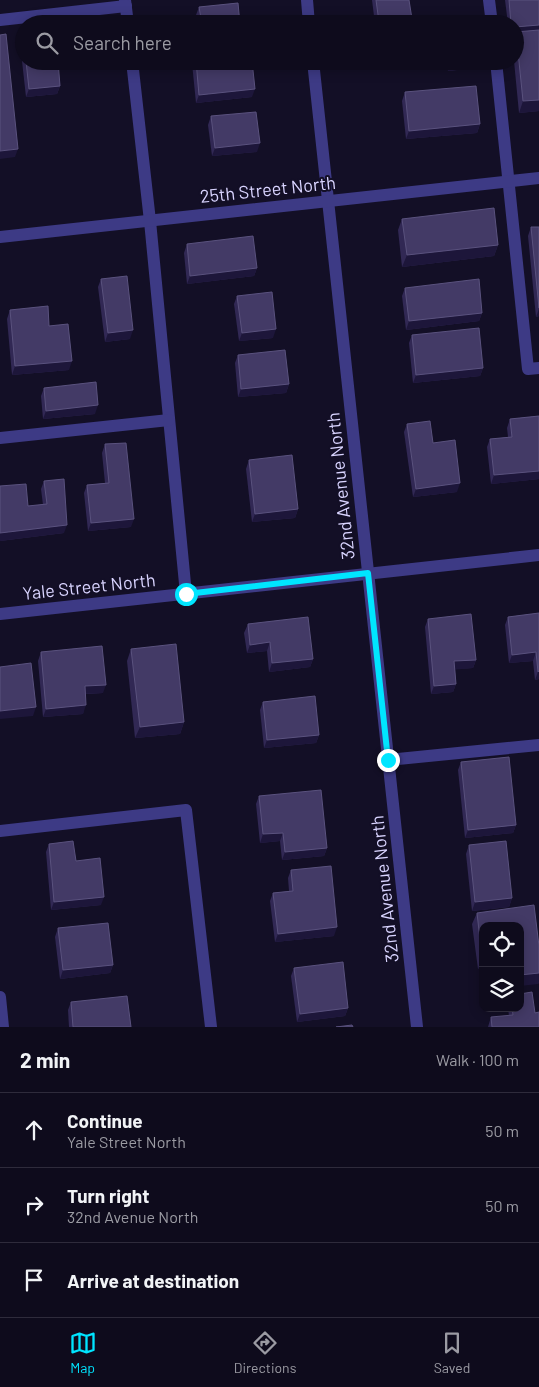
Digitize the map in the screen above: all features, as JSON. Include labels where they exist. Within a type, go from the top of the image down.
[{"type":"street","points":[[307,0],[308,15]]},
{"type":"street","points":[[489,0],[491,15]]},
{"type":"street","points":[[37,15],[126,3]]},
{"type":"street","points":[[0,20],[15,18]]},
{"type":"street","points":[[133,70],[150,221],[186,594]]},
{"type":"street","name":"32nd Avenue North","points":[[314,70],[417,1027]]},
{"type":"street","points":[[497,70],[528,369],[539,368]]},
{"type":"street","name":"25th Street North","points":[[0,237],[539,178]]},
{"type":"street","points":[[0,438],[169,420]]},
{"type":"street","name":"Yale Street North","points":[[0,614],[539,555]]},
{"type":"street","points":[[388,760],[539,745]]},
{"type":"street","points":[[0,831],[186,810],[211,1027]]},
{"type":"street","points":[[0,997],[3,1027]]},
{"type":"building","points":[[376,0],[409,0],[411,15],[378,15]]},
{"type":"building","points":[[509,0],[539,0],[539,25],[524,26],[524,15],[510,15]]},
{"type":"building","points":[[238,3],[239,15],[200,15],[199,7]]},
{"type":"building","points":[[539,30],[539,100],[523,101],[520,70],[524,70],[524,31]]},
{"type":"building","points":[[6,34],[18,149],[0,151],[0,35]]},
{"type":"building","points":[[27,70],[59,70],[60,86],[29,89]]},
{"type":"building","points":[[197,70],[253,70],[255,89],[199,95]]},
{"type":"building","points":[[476,86],[480,124],[409,131],[405,92]]},
{"type":"building","points":[[256,112],[260,143],[215,148],[211,116]]},
{"type":"building","points":[[494,208],[498,245],[407,255],[402,219]]},
{"type":"building","points":[[531,227],[539,227],[539,308]]},
{"type":"building","points":[[253,236],[257,268],[190,276],[187,244]]},
{"type":"building","points":[[127,276],[133,330],[108,333],[101,279]]},
{"type":"building","points":[[479,279],[482,313],[409,321],[405,288]]},
{"type":"building","points":[[272,292],[276,329],[242,333],[237,296]]},
{"type":"building","points":[[48,306],[49,326],[68,324],[72,361],[15,366],[10,310]]},
{"type":"building","points":[[479,328],[483,368],[416,375],[412,335]]},
{"type":"building","points":[[285,350],[289,384],[241,389],[238,355]]},
{"type":"building","points":[[96,382],[98,405],[46,411],[44,388]]},
{"type":"building","points":[[539,416],[539,471],[494,475],[490,439],[512,437],[510,419]]},
{"type":"building","points":[[430,421],[433,443],[455,440],[460,483],[416,489],[407,424]]},
{"type":"building","points":[[126,443],[134,519],[91,523],[87,485],[109,483],[105,444]]},
{"type":"building","points":[[292,455],[298,509],[255,514],[249,460]]},
{"type":"building","points":[[64,479],[67,525],[0,533],[0,486],[26,484],[28,506],[47,504],[44,481]]},
{"type":"building","points":[[539,613],[538,672],[536,652],[512,655],[508,617]]},
{"type":"building","points":[[471,614],[476,660],[454,661],[456,684],[434,686],[428,619]]},
{"type":"building","points":[[308,617],[313,659],[272,663],[270,642],[250,645],[248,624]]},
{"type":"building","points":[[176,644],[184,722],[140,727],[131,649]]},
{"type":"building","points":[[102,646],[106,685],[85,686],[86,705],[46,709],[41,652]]},
{"type":"building","points":[[31,663],[36,707],[0,711],[0,667]]},
{"type":"building","points":[[315,696],[319,735],[267,740],[263,702]]},
{"type":"building","points":[[509,757],[516,825],[468,830],[461,762]]},
{"type":"building","points":[[321,790],[327,848],[285,852],[283,833],[263,834],[259,796]]},
{"type":"building","points":[[73,841],[76,861],[100,858],[104,897],[54,902],[49,844]]},
{"type":"building","points":[[506,841],[512,898],[475,902],[469,845]]},
{"type":"building","points":[[331,866],[337,927],[278,934],[273,893],[293,891],[291,870]]},
{"type":"building","points":[[534,905],[539,946],[539,973],[524,975],[524,922],[479,922],[479,931],[477,913]]},
{"type":"building","points":[[108,923],[113,965],[63,970],[58,928]]},
{"type":"building","points":[[343,962],[348,1008],[300,1014],[294,968]]},
{"type":"building","points":[[532,992],[535,1013],[539,1012],[539,1027],[492,1027],[491,1017],[513,1015],[513,1012],[524,1012],[524,993]]},
{"type":"building","points":[[127,996],[131,1027],[73,1027],[71,1002]]},
{"type":"building","points":[[352,1025],[353,1027],[336,1027]]},
{"type":"route","points":[[186,594],[368,573],[388,760]]}]
